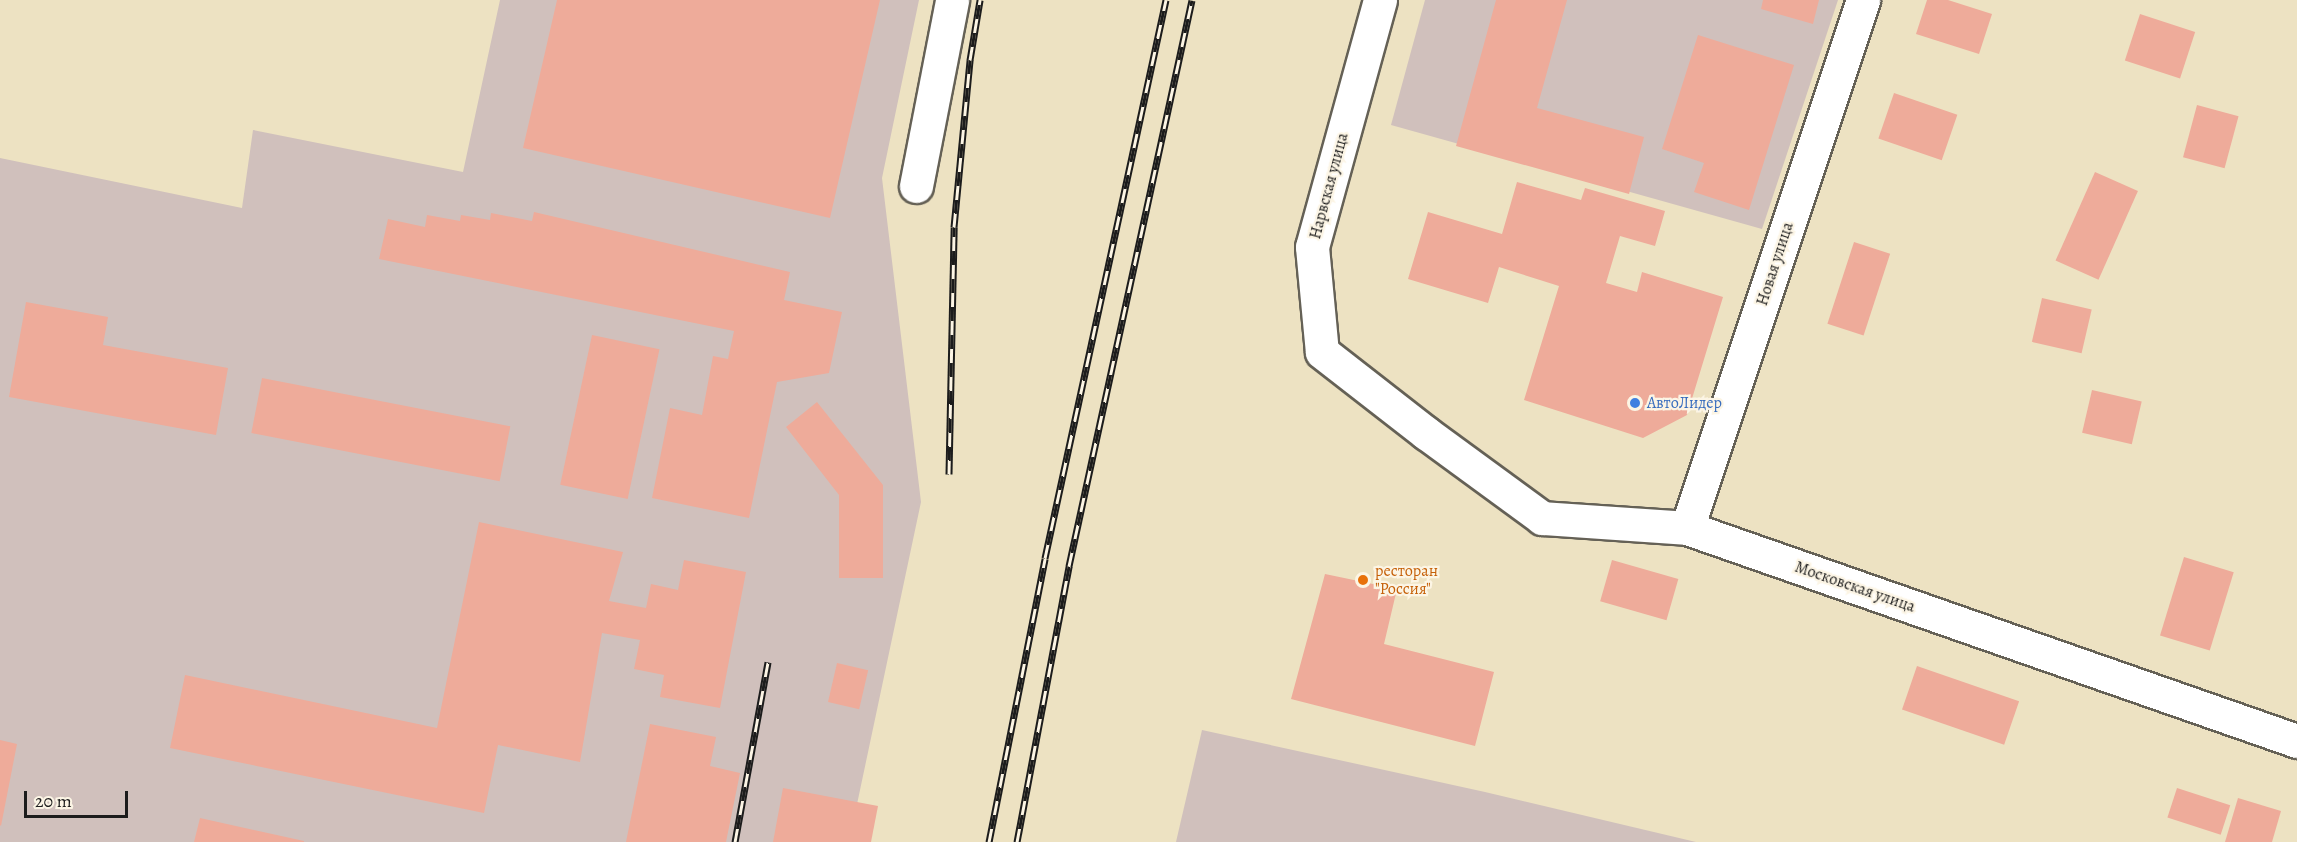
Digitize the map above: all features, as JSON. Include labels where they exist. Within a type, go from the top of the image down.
[{"type":"street","points":[[916,186],[952,0]]},
{"type":"street","name":"Нарвская улица","points":[[1380,0],[1312,247],[1322,352],[1426,433]]},
{"type":"street","name":"Новая улица","points":[[1687,528],[1863,0]]},
{"type":"street","name":"Московская улица","points":[[1426,433],[1542,518],[1687,528],[2297,741]]},
{"type":"shaded area","points":[[500,0],[919,0],[882,178],[921,502],[849,842],[0,842],[0,158],[242,208],[253,130],[463,172]]},
{"type":"shaded area","points":[[1425,0],[1838,0],[1762,229],[1391,125]]},
{"type":"shaded area","points":[[1202,730],[1485,792],[1696,842],[1176,842]]},
{"type":"building","points":[[557,0],[880,0],[830,218],[523,148]]},
{"type":"building","points":[[1496,0],[1567,0],[1537,108],[1644,137],[1629,194],[1456,146]]},
{"type":"building","points":[[1763,0],[1819,0],[1813,24],[1761,9]]},
{"type":"building","points":[[1927,0],[1948,0],[1992,14],[1979,54],[1916,34]]},
{"type":"building","points":[[2140,14],[2195,32],[2180,79],[2125,61]]},
{"type":"building","points":[[1698,35],[1794,65],[1749,210],[1694,192],[1704,163],[1662,149]]},
{"type":"building","points":[[1894,93],[1957,115],[1942,160],[1878,138]]},
{"type":"building","points":[[2197,105],[2239,116],[2225,168],[2183,157]]},
{"type":"building","points":[[2095,172],[2138,191],[2098,280],[2056,261]]},
{"type":"building","points":[[1517,182],[1581,200],[1585,188],[1665,211],[1655,246],[1620,236],[1606,283],[1637,292],[1642,272],[1723,297],[1687,415],[1643,438],[1524,400],[1559,286],[1499,267],[1488,303],[1408,279],[1428,212],[1502,234]]},
{"type":"building","points":[[534,212],[790,272],[784,300],[842,312],[829,373],[777,382],[749,518],[652,498],[670,408],[702,415],[713,356],[728,359],[734,331],[379,259],[388,219],[425,227],[427,215],[460,221],[461,215],[490,220],[491,213],[532,221]]},
{"type":"building","points":[[1854,242],[1890,254],[1864,336],[1827,324]]},
{"type":"building","points":[[2042,298],[2092,309],[2082,353],[2032,342]]},
{"type":"building","points":[[26,302],[108,317],[103,345],[228,368],[216,435],[9,397]]},
{"type":"building","points":[[592,335],[659,349],[628,499],[560,485]]},
{"type":"building","points":[[262,378],[510,426],[500,481],[251,433]]},
{"type":"building","points":[[2092,390],[2142,401],[2132,444],[2082,433]]},
{"type":"building","points":[[817,402],[883,485],[883,578],[839,578],[839,495],[786,427]]},
{"type":"building","points":[[479,522],[623,552],[609,601],[646,608],[651,584],[678,590],[684,560],[746,572],[720,708],[660,697],[664,675],[634,669],[640,640],[602,633],[580,762],[498,745],[484,813],[170,748],[185,675],[437,728]]},
{"type":"building","points":[[2184,557],[2234,572],[2210,651],[2160,635]]},
{"type":"building","points":[[1612,560],[1678,579],[1666,620],[1600,601]]},
{"type":"building","points":[[1325,574],[1397,589],[1384,644],[1494,672],[1475,746],[1291,699]]},
{"type":"building","points":[[837,663],[868,670],[859,709],[828,702]]},
{"type":"building","points":[[1917,666],[2019,701],[2004,745],[1902,709]]},
{"type":"building","points":[[650,724],[716,737],[710,766],[740,773],[726,842],[626,842]]},
{"type":"building","points":[[0,740],[17,744],[1,826],[0,825]]},
{"type":"building","points":[[783,788],[878,806],[871,842],[773,842]]},
{"type":"building","points":[[2177,788],[2230,805],[2221,835],[2167,817]]},
{"type":"building","points":[[2238,798],[2281,811],[2272,842],[2225,842]]},
{"type":"building","points":[[200,818],[304,841],[304,842],[194,842]]},
{"type":"railway","points":[[949,474],[954,227],[970,60],[980,0]]},
{"type":"railway","points":[[989,842],[1045,558],[1166,0]]},
{"type":"railway","points":[[1017,842],[1069,566],[1192,0]]},
{"type":"railway","points":[[735,842],[768,662]]},
{"type":"place","name":"АвтоЛидер","points":[[1635,403]]},
{"type":"place","name":"ресторан \"Россия\"","points":[[1363,580]]}]
